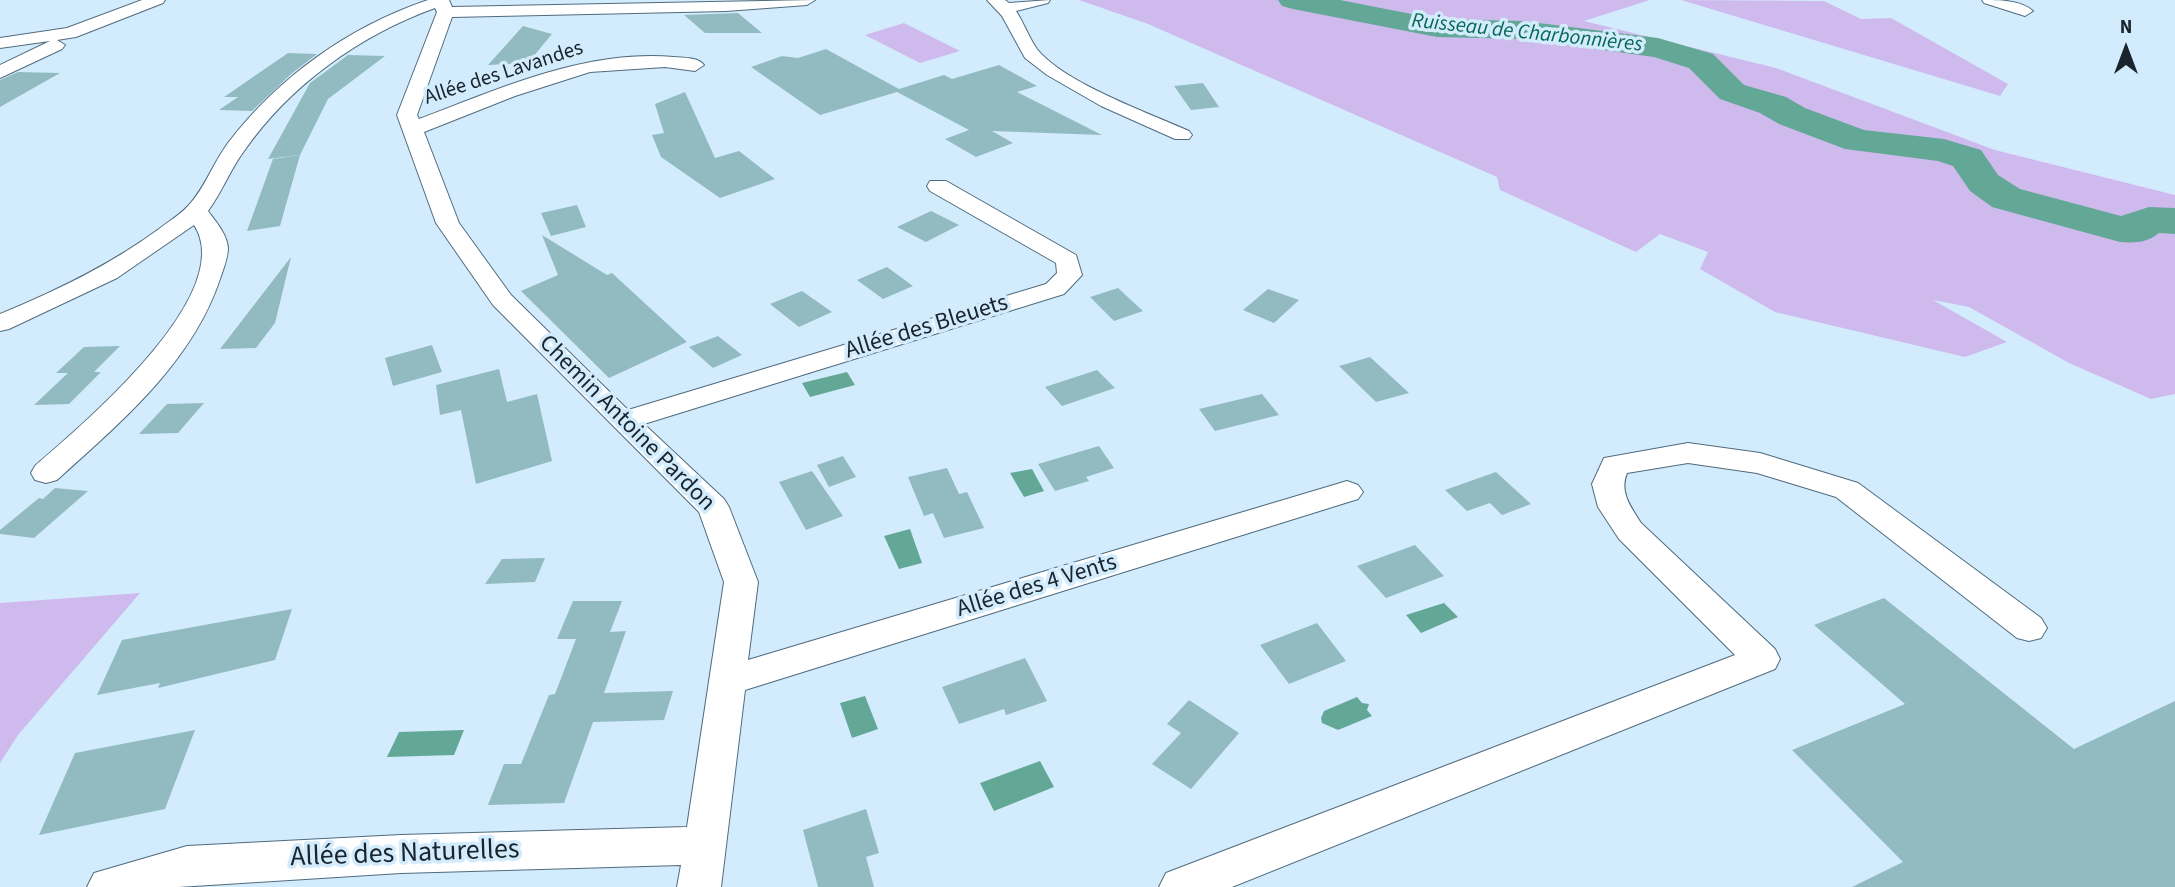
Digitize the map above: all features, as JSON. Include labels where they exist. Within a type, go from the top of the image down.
[{"type":"street","points":[[0,43],[70,33],[157,0]]},
{"type":"street","points":[[0,323],[91,285],[152,246],[196,211],[250,128],[293,85],[348,44],[416,8],[442,4],[726,6],[807,0]]},
{"type":"street","points":[[1042,0],[1002,4],[1036,59],[1100,98],[1182,135]]},
{"type":"street","points":[[1990,0],[2025,11]]},
{"type":"street","name":"Chemin Antoine Pardon","points":[[442,4],[407,115],[448,223],[502,300],[713,507],[741,582],[699,887]]},
{"type":"street","points":[[0,72],[55,46],[70,33]]},
{"type":"street","name":"Allée des Lavandes","points":[[412,130],[508,92],[587,67],[665,62],[695,65]]},
{"type":"street","name":"Allée des Bleuets","points":[[623,421],[1055,289],[1070,275],[1067,260],[939,186]]},
{"type":"street","points":[[46,473],[144,380],[171,346],[194,310],[208,281],[216,249],[209,228],[196,211]]},
{"type":"street","points":[[1181,887],[1762,659],[1630,531],[1614,507],[1606,484],[1615,465],[1688,453],[1760,463],[1847,490],[2029,628]]},
{"type":"street","name":"Allée des 4 Vents","points":[[727,681],[1347,492]]},
{"type":"street","name":"Allée des Naturelles","points":[[109,887],[187,864],[401,854],[704,845]]},
{"type":"shaded area","points":[[1079,0],[1650,0],[1584,21],[1776,68],[1995,150],[2175,195],[2175,394],[2151,399],[2069,363],[1969,307],[1933,300],[2007,342],[1965,357],[1775,312],[1700,269],[1708,252],[1660,234],[1636,252],[1500,190],[1497,177],[1148,24]]},
{"type":"shaded area","points":[[1681,0],[1824,1],[1861,19],[1891,18],[2008,84],[2000,96]]},
{"type":"shaded area","points":[[904,23],[960,51],[920,63],[865,35]]},
{"type":"shaded area","points":[[847,372],[855,385],[810,397],[802,383]]},
{"type":"shaded area","points":[[1032,469],[1044,491],[1024,497],[1010,473]]},
{"type":"shaded area","points":[[910,529],[922,563],[899,569],[884,536]]},
{"type":"shaded area","points":[[140,593],[18,735],[0,763],[0,603]]},
{"type":"shaded area","points":[[1444,603],[1458,617],[1421,633],[1406,615]]},
{"type":"shaded area","points":[[865,696],[878,729],[852,738],[840,703]]},
{"type":"shaded area","points":[[1357,697],[1362,703],[1369,704],[1367,710],[1372,716],[1338,730],[1322,723],[1324,711]]},
{"type":"shaded area","points":[[464,730],[454,755],[387,757],[399,732]]},
{"type":"shaded area","points":[[1040,761],[1054,787],[994,811],[980,783]]},
{"type":"building","points":[[738,13],[762,33],[705,33],[684,15]]},
{"type":"building","points":[[523,26],[552,34],[528,63],[488,65]]},
{"type":"building","points":[[826,49],[899,89],[944,75],[952,79],[999,65],[1037,86],[1017,92],[1102,135],[992,131],[1013,143],[976,157],[945,139],[969,130],[897,92],[820,115],[751,67],[782,56],[798,58]]},
{"type":"building","points":[[288,53],[317,54],[291,74],[252,111],[219,110],[238,97],[224,97]]},
{"type":"building","points":[[348,55],[385,56],[328,99],[300,155],[268,159],[310,83]]},
{"type":"building","points":[[18,72],[60,73],[0,107],[0,80]]},
{"type":"building","points":[[1203,83],[1219,107],[1191,110],[1174,86]]},
{"type":"building","points":[[685,92],[715,158],[739,151],[775,179],[720,198],[661,157],[652,135],[664,133],[655,104]]},
{"type":"building","points":[[300,155],[280,226],[247,231],[273,159]]},
{"type":"building","points":[[577,205],[586,227],[551,236],[541,213]]},
{"type":"building","points":[[931,211],[959,225],[926,242],[897,227]]},
{"type":"building","points":[[542,235],[607,275],[612,273],[687,342],[609,378],[521,291],[558,275]]},
{"type":"building","points":[[291,257],[275,323],[256,348],[220,349]]},
{"type":"building","points":[[887,267],[913,286],[883,299],[857,280]]},
{"type":"building","points":[[1118,288],[1143,311],[1114,321],[1090,297]]},
{"type":"building","points":[[1268,289],[1299,300],[1274,323],[1243,310]]},
{"type":"building","points":[[802,291],[832,312],[799,327],[770,304]]},
{"type":"building","points":[[718,336],[742,355],[713,368],[689,347]]},
{"type":"building","points":[[432,345],[442,372],[393,386],[385,358]]},
{"type":"building","points":[[120,346],[94,372],[101,372],[69,404],[34,405],[68,373],[56,373],[84,347]]},
{"type":"building","points":[[1370,357],[1409,393],[1376,402],[1339,366]]},
{"type":"building","points":[[499,369],[507,402],[537,394],[552,461],[476,484],[461,410],[440,415],[436,385]]},
{"type":"building","points":[[1097,370],[1115,388],[1062,406],[1045,387]]},
{"type":"building","points":[[1262,394],[1279,415],[1215,431],[1199,409]]},
{"type":"building","points":[[204,403],[178,433],[139,434],[167,404]]},
{"type":"building","points":[[1099,446],[1114,468],[1086,477],[1089,481],[1055,491],[1038,464]]},
{"type":"building","points":[[843,456],[856,477],[829,487],[817,465]]},
{"type":"building","points":[[947,468],[959,494],[967,492],[984,528],[944,538],[933,513],[924,516],[908,477]]},
{"type":"building","points":[[812,471],[843,516],[806,530],[779,482]]},
{"type":"building","points":[[1496,472],[1531,504],[1502,515],[1490,503],[1467,511],[1445,490]]},
{"type":"building","points":[[55,488],[88,491],[34,538],[0,534],[0,530]]},
{"type":"building","points":[[1415,545],[1444,576],[1386,598],[1357,566]]},
{"type":"building","points":[[545,558],[535,582],[485,584],[502,559]]},
{"type":"building","points":[[1884,598],[2074,749],[2175,701],[2175,887],[1852,887],[1903,862],[1792,750],[1905,704],[1814,625]]},
{"type":"building","points":[[573,601],[622,601],[610,632],[626,631],[604,693],[673,691],[664,720],[593,722],[564,803],[488,805],[504,764],[521,764],[549,695],[555,694],[576,639],[557,639]]},
{"type":"building","points":[[292,609],[275,660],[158,688],[160,683],[97,695],[122,640]]},
{"type":"building","points":[[1317,623],[1346,661],[1289,684],[1260,645]]},
{"type":"building","points":[[1025,658],[1047,701],[1006,715],[1004,709],[959,724],[942,687]]},
{"type":"building","points":[[1189,700],[1239,733],[1191,789],[1152,764],[1181,733],[1167,724]]},
{"type":"building","points":[[195,730],[165,809],[39,835],[75,753]]},
{"type":"building","points":[[866,809],[879,853],[866,857],[874,887],[818,887],[803,830]]},
{"type":"waterway","name":"Ruisseau de Charbonnières","points":[[1293,0],[1437,28],[1523,30],[1658,48],[1701,61],[1732,92],[1773,105],[1792,116],[1858,141],[1944,150],[1967,158],[1984,183],[2006,198],[2120,229],[2136,230],[2149,220],[2175,221]]}]
